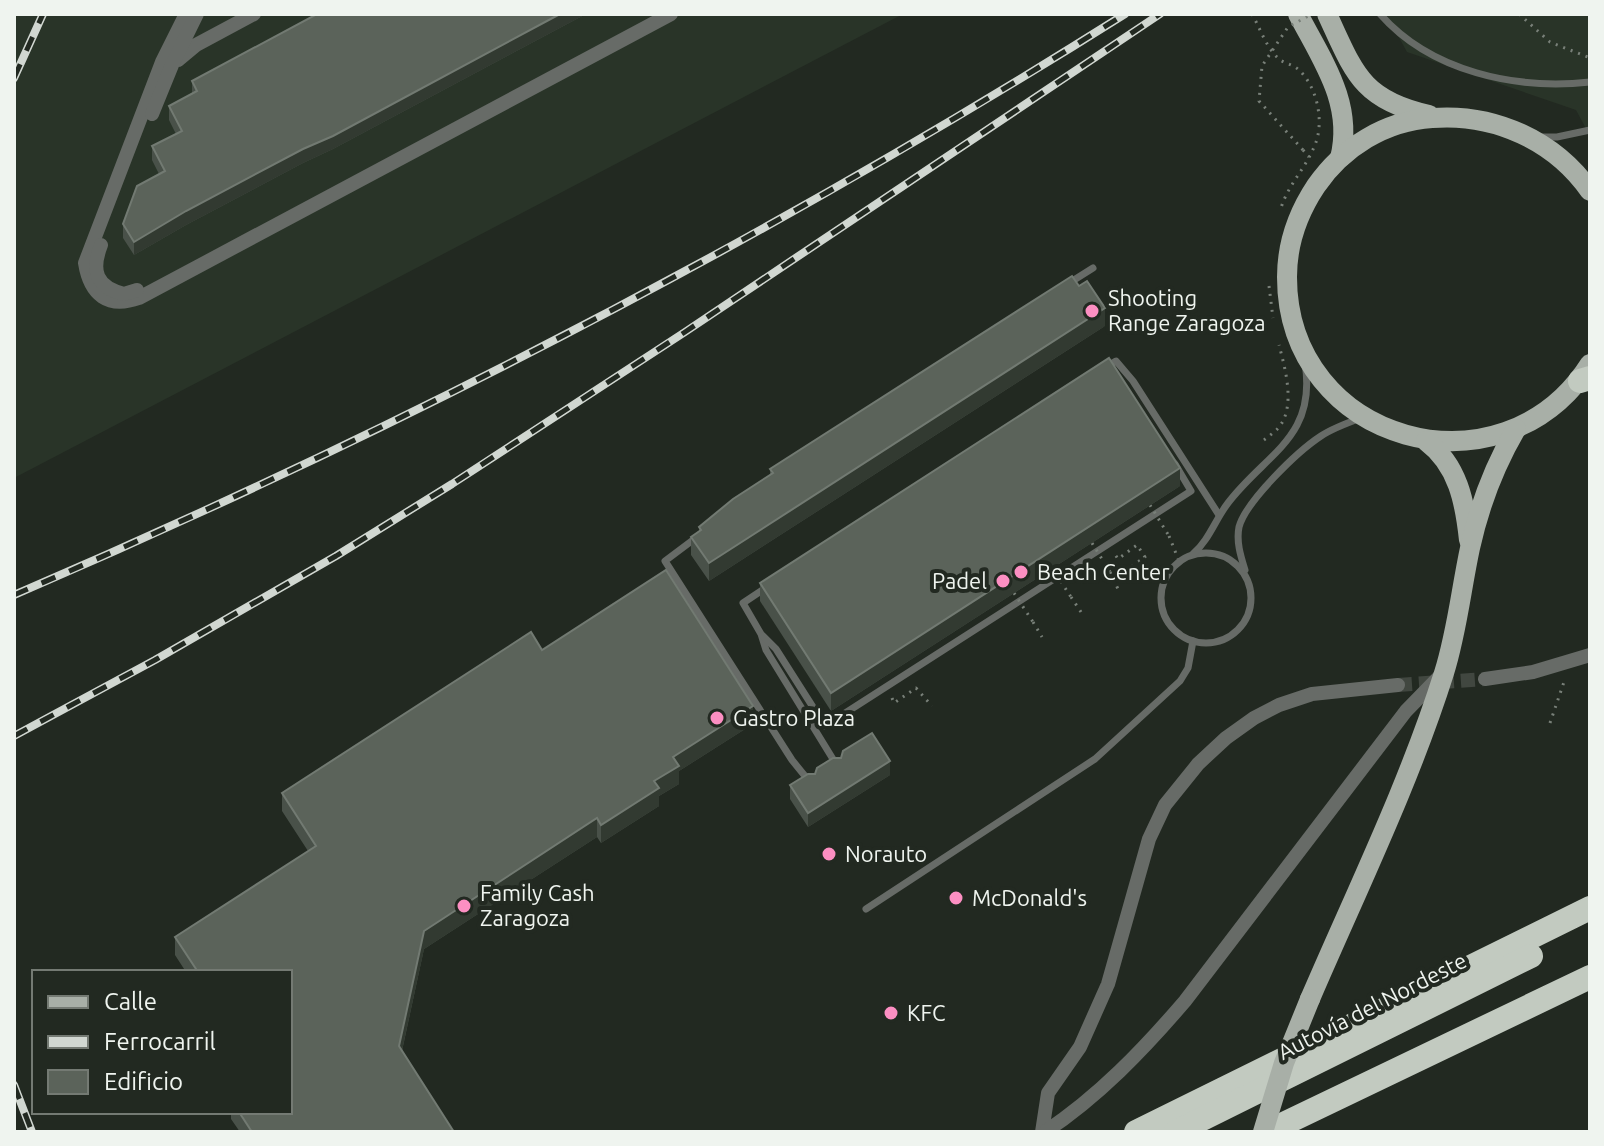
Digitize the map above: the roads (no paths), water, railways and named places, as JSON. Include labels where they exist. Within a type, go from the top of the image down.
[{"type":"highway","points":[[1136,1132],[1590,908]]},
{"type":"highway","name":"Autovía del Nordeste","points":[[1176,1132],[1590,926]]},
{"type":"highway","points":[[1265,1132],[1590,977]]},
{"type":"main road","points":[[1298,14],[1342,103],[1340,158]]},
{"type":"main road","points":[[1327,14],[1351,65],[1367,88],[1394,106],[1522,134],[1559,155],[1590,191]]},
{"type":"main road","points":[[1440,117],[1413,119],[1386,128],[1362,141],[1340,158],[1309,196],[1291,242],[1287,290],[1298,338],[1309,361],[1342,402],[1363,417],[1394,432],[1426,441],[1472,441],[1516,429],[1551,409],[1587,374]]},
{"type":"main road","points":[[1265,1132],[1284,1063],[1413,758],[1445,671],[1458,622],[1470,547],[1491,479],[1516,429]]},
{"type":"main road","points":[[1426,441],[1444,456],[1456,480],[1470,547]]},
{"type":"street","points":[[192,16],[194,28],[201,33],[219,33],[227,24],[227,14]]},
{"type":"street","points":[[172,65],[196,45],[254,14]]},
{"type":"street","points":[[192,16],[96,259],[97,273],[104,285],[124,294],[137,290],[652,14]]},
{"type":"street","points":[[192,16],[162,62],[85,263],[87,278],[96,292],[108,301],[122,304],[139,298],[671,14]]},
{"type":"street","points":[[1485,679],[1568,663],[1590,655]]},
{"type":"street","points":[[1044,1132],[1104,1087],[1166,1023],[1406,711],[1445,671]]},
{"type":"street","points":[[1044,1132],[1048,1093],[1080,1047],[1095,1018],[1108,984],[1149,839],[1165,805],[1198,764],[1226,738],[1279,705],[1312,694],[1398,685]]},
{"type":"lane","points":[[1380,14],[1417,45],[1486,76],[1528,84],[1590,82]]},
{"type":"lane","points":[[1522,134],[1557,137],[1590,130]]},
{"type":"lane","points":[[1058,290],[1093,268]]},
{"type":"lane","points":[[1193,555],[1238,491],[1299,424],[1308,392],[1298,338]]},
{"type":"lane","points":[[1103,370],[1116,361],[1133,381],[1219,515]]},
{"type":"lane","points":[[761,634],[776,649],[825,726],[1191,491],[1126,385],[1124,372]]},
{"type":"lane","points":[[1246,576],[1237,564],[1223,556],[1208,553],[1179,561],[1163,585],[1163,613],[1180,635],[1193,641],[1217,642],[1240,629],[1248,618],[1252,604],[1251,590],[1239,548],[1238,534],[1244,514],[1287,463],[1307,445],[1334,428],[1363,417]]},
{"type":"lane","points":[[702,534],[665,561],[792,760],[811,782]]},
{"type":"lane","points":[[769,585],[743,603],[761,634],[766,650],[837,766]]},
{"type":"lane","points":[[866,909],[1095,759],[1180,681],[1188,668],[1193,641]]},
{"type":"tunnel","points":[[1398,685],[1485,679]]},
{"type":"railway","points":[[14,78],[43,14]]},
{"type":"railway","points":[[14,595],[300,466],[581,326],[856,176],[1125,14]]},
{"type":"railway","points":[[14,736],[155,660],[336,556],[452,484],[1160,14]]},
{"type":"railway","points":[[14,1085],[32,1132]]},
{"type":"place","name":"Shooting Range Zaragoza","points":[[1092,311]]},
{"type":"place","name":"Beach Center","points":[[1021,572]]},
{"type":"place","name":"Padel","points":[[1003,581]]},
{"type":"place","name":"Gastro Plaza","points":[[717,718]]},
{"type":"place","name":"Norauto","points":[[829,854]]},
{"type":"place","name":"McDonald's","points":[[956,898]]},
{"type":"place","name":"Family Cash Zaragoza","points":[[464,906]]},
{"type":"place","name":"KFC","points":[[891,1013]]}]
